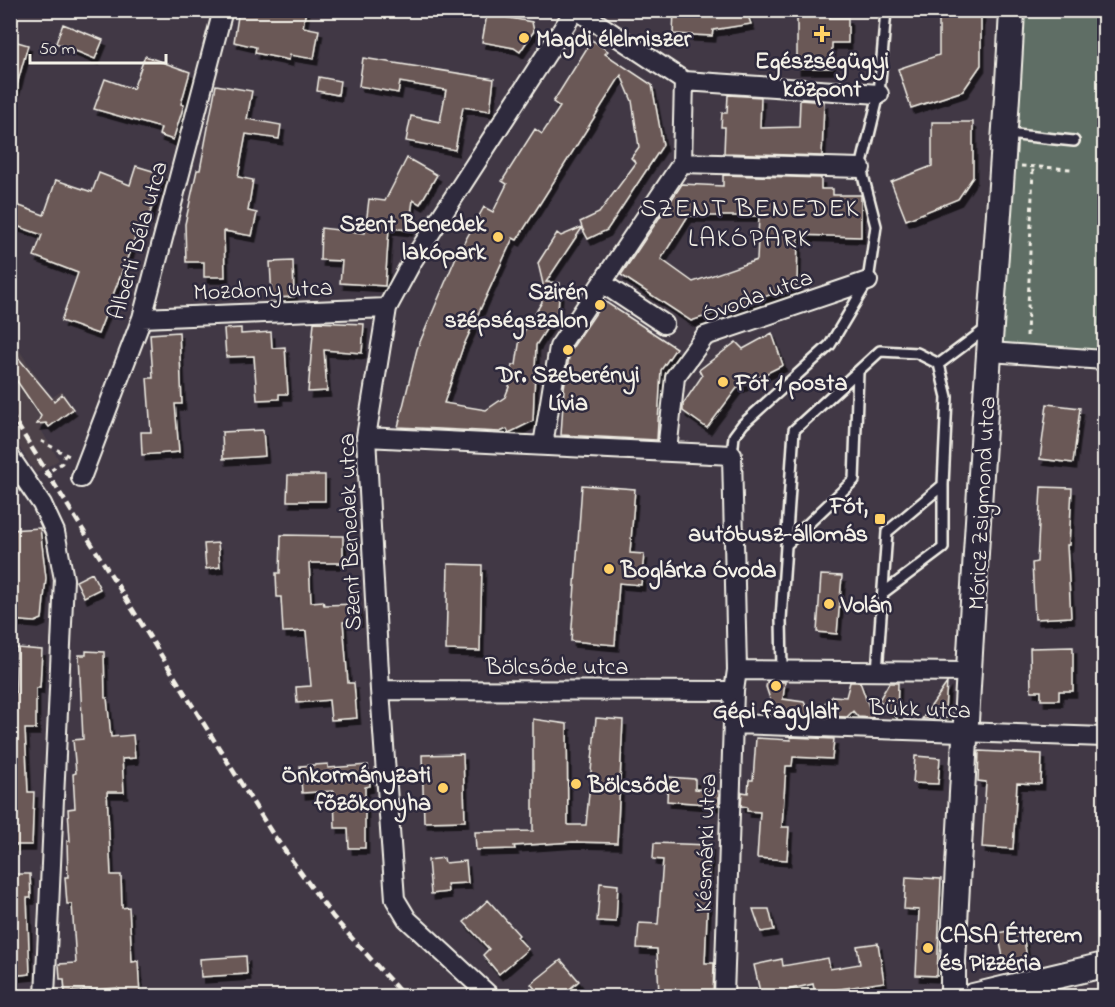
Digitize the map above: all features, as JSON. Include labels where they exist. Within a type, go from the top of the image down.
[{"type":"street","name":"Alberti Béla utca","points":[[84,470],[142,318],[223,10]]},
{"type":"street","points":[[576,10],[684,81],[879,94]]},
{"type":"street","name":"Szent Benedek utca","points":[[490,996],[407,919],[396,899],[380,690],[366,437],[387,308],[413,260],[576,10]]},
{"type":"street","name":"Móricz Zsigmond utca","points":[[953,996],[965,734],[971,672],[991,325],[1005,165],[1012,10]]},
{"type":"street","points":[[543,446],[559,347],[682,163],[684,81]]},
{"type":"street","points":[[682,163],[861,168]]},
{"type":"street","name":"Óvoda utca","points":[[667,451],[675,377],[705,336],[868,281]]},
{"type":"street","points":[[602,283],[664,324]]},
{"type":"street","name":"Mozdony utca","points":[[142,318],[387,308]]},
{"type":"street","points":[[990,352],[1104,360]]},
{"type":"street","points":[[366,437],[732,454]]},
{"type":"street","name":"Késmárki utca","points":[[724,996],[734,691],[737,670],[732,454]]},
{"type":"street","points":[[10,457],[30,485],[55,532],[64,579],[45,996]]},
{"type":"street","name":"Bükk utca","points":[[737,670],[971,672]]},
{"type":"street","name":"Bölcsőde utca","points":[[380,690],[734,691]]},
{"type":"street","name":"Bükk utca","points":[[734,724],[965,734],[1104,737]]},
{"type":"street","points":[[973,996],[1104,965]]},
{"type":"lane","points":[[732,454],[734,436],[743,424],[830,345],[868,281],[876,226],[861,168],[879,94],[886,10]]},
{"type":"lane","points":[[1006,134],[1074,141]]},
{"type":"lane","points":[[939,364],[991,325]]},
{"type":"lane","points":[[782,670],[781,619],[794,430],[880,351],[917,353],[939,364],[947,397],[943,548],[883,593]]},
{"type":"lane","points":[[786,545],[854,480],[858,372]]},
{"type":"lane","points":[[878,672],[887,532],[943,485]]},
{"type":"path","points":[[1005,165],[1072,169]]},
{"type":"path","points":[[1027,355],[1033,167]]},
{"type":"path","points":[[41,441],[65,455],[84,470]]},
{"type":"path","points":[[30,485],[62,463],[65,455]]},
{"type":"shaded area","points":[[19,350],[51,398],[62,391],[72,407],[40,428],[59,460],[36,473],[11,434],[11,356]]},
{"type":"green space","points":[[1014,11],[1104,11],[1104,351],[1003,343]]},
{"type":"building","points":[[239,10],[306,10],[303,27],[319,30],[314,59],[290,55],[289,60],[255,53],[256,47],[234,42]]},
{"type":"building","points":[[674,10],[746,10],[751,24],[713,30],[712,36],[673,34]]},
{"type":"building","name":"Egészségügyi központ","points":[[802,10],[830,10],[830,18],[848,18],[848,43],[832,43],[832,68],[797,68],[797,17],[802,17]]},
{"type":"building","points":[[939,10],[981,10],[981,65],[963,91],[911,108],[898,69],[939,55]]},
{"type":"building","points":[[487,14],[532,22],[534,31],[520,52],[514,48],[482,42]]},
{"type":"building","points":[[63,24],[103,40],[95,59],[56,43]]},
{"type":"building","name":"Szent Benedek lakópark","points":[[592,40],[608,51],[605,54],[652,85],[663,145],[607,230],[588,239],[582,228],[546,282],[560,283],[558,311],[536,345],[533,421],[509,433],[507,429],[500,432],[398,427],[417,349],[456,257],[484,207],[493,212],[507,184],[502,181],[535,129],[542,134],[560,107],[553,102]],"holes":[[[621,75],[632,101],[639,147],[631,158],[636,163],[599,213],[580,222],[582,227],[561,236],[557,233],[538,263],[543,284],[540,292],[542,302],[520,338],[516,365],[512,365],[505,397],[486,410],[444,403],[463,347],[513,238],[517,240]]]},
{"type":"building","points":[[14,41],[28,45],[15,92],[10,92],[10,52]]},
{"type":"building","points":[[145,56],[190,72],[181,104],[184,105],[173,140],[159,135],[161,128],[94,109],[105,79],[133,89]]},
{"type":"building","points":[[363,58],[494,79],[490,111],[463,107],[455,150],[406,141],[411,116],[440,122],[446,90],[400,82],[398,93],[359,86]]},
{"type":"building","points":[[319,77],[340,81],[338,95],[317,91]]},
{"type":"building","points":[[216,85],[252,91],[247,119],[281,125],[279,139],[246,134],[238,177],[253,180],[248,211],[257,213],[252,236],[224,231],[225,277],[204,277],[204,262],[186,262],[185,224],[197,170],[200,170]]},
{"type":"building","points":[[728,95],[761,97],[760,128],[799,127],[800,100],[824,102],[822,156],[724,153],[725,127],[721,127],[722,113],[727,113]]},
{"type":"building","points":[[932,122],[973,122],[973,177],[958,199],[906,220],[891,182],[932,166]]},
{"type":"building","points":[[407,158],[437,175],[420,204],[413,200],[409,230],[389,228],[385,286],[340,283],[342,261],[320,260],[321,228],[365,233],[369,199],[385,201]]},
{"type":"building","points":[[136,166],[163,174],[148,219],[143,217],[98,334],[61,321],[78,273],[34,256],[42,235],[11,224],[17,205],[44,215],[56,180],[92,192],[99,173],[130,185]]},
{"type":"building","points":[[723,175],[821,178],[821,189],[833,189],[833,195],[861,195],[861,237],[798,235],[797,286],[691,321],[621,275],[682,184],[723,186]],"holes":[[[688,216],[759,216],[757,260],[693,282],[661,259]]]},
{"type":"building","points":[[293,261],[294,297],[272,298],[270,262]]},
{"type":"building","points":[[604,301],[676,348],[661,370],[657,440],[561,435],[564,388],[570,351]]},
{"type":"building","points":[[314,322],[364,324],[362,353],[324,350],[327,391],[308,392]]},
{"type":"building","points":[[241,328],[241,334],[271,332],[272,348],[285,347],[288,394],[279,394],[279,399],[257,400],[254,356],[226,357],[224,329]]},
{"type":"building","points":[[179,332],[182,404],[175,404],[179,452],[142,455],[141,432],[151,432],[147,378],[153,378],[150,334]]},
{"type":"building","name":"Fót 1 posta","points":[[772,333],[783,365],[737,388],[707,428],[683,411],[683,404],[702,376],[699,370],[736,342],[743,349]]},
{"type":"building","points":[[10,348],[54,401],[62,394],[73,409],[49,427],[46,423],[37,424],[41,416],[10,371]]},
{"type":"building","points":[[1047,404],[1080,408],[1073,463],[1040,459]]},
{"type":"building","points":[[263,430],[265,456],[223,459],[222,432]]},
{"type":"building","points":[[288,475],[325,475],[325,501],[287,501]]},
{"type":"building","name":"Boglárka Óvoda","points":[[582,485],[635,489],[630,553],[644,554],[641,585],[619,583],[615,645],[571,641]]},
{"type":"building","points":[[1041,487],[1072,488],[1069,545],[1067,545],[1071,617],[1035,619],[1032,563],[1037,562]]},
{"type":"building","points":[[40,528],[46,578],[42,619],[35,622],[10,620],[10,530]]},
{"type":"building","points":[[281,535],[343,536],[343,563],[309,563],[311,602],[323,601],[324,605],[358,604],[359,621],[343,622],[348,683],[354,683],[357,718],[331,720],[329,700],[297,703],[296,687],[311,686],[306,631],[283,632],[281,597],[277,597],[276,573],[280,573]]},
{"type":"building","points":[[218,543],[220,567],[206,569],[204,544]]},
{"type":"building","points":[[448,564],[482,565],[480,651],[446,650]]},
{"type":"building","points":[[92,573],[100,589],[84,597],[76,581]]},
{"type":"building","name":"Volán","points":[[821,575],[842,576],[837,634],[817,632]]},
{"type":"building","points":[[1073,647],[1073,691],[1059,691],[1059,700],[1041,700],[1041,691],[1031,691],[1030,648]]},
{"type":"building","points":[[17,648],[42,650],[40,688],[36,688],[36,729],[25,729],[28,792],[34,792],[32,845],[10,845],[10,705],[15,705]]},
{"type":"building","points":[[86,651],[104,652],[105,698],[107,698],[111,737],[133,735],[135,758],[122,759],[124,792],[107,792],[111,875],[121,875],[122,908],[129,907],[132,962],[138,961],[140,996],[118,996],[117,988],[65,992],[64,979],[60,979],[59,964],[76,963],[72,904],[67,904],[65,877],[68,877],[67,841],[70,841],[68,809],[75,808],[73,774],[76,773],[73,740],[83,739],[79,655],[86,655]]},
{"type":"building","points":[[767,682],[785,682],[783,699],[804,702],[811,715],[833,696],[846,697],[850,682],[860,682],[873,718],[858,717],[853,711],[847,717],[775,714],[766,687]]},
{"type":"building","points":[[889,683],[898,683],[897,718],[879,700]]},
{"type":"building","points":[[947,683],[945,709],[952,718],[922,719]]},
{"type":"building","name":"Bölcsőde","points":[[596,718],[623,720],[617,843],[573,842],[514,846],[515,849],[476,850],[475,832],[533,831],[533,719],[567,724],[568,825],[586,825]]},
{"type":"building","points":[[790,737],[834,739],[832,759],[793,757],[792,766],[786,766],[782,827],[789,827],[787,860],[757,858],[760,812],[747,811],[747,807],[741,806],[742,792],[748,793],[749,780],[753,780],[756,738],[791,740]]},
{"type":"building","points":[[979,751],[1042,754],[1041,784],[1017,783],[1013,849],[982,847],[986,782],[978,781]]},
{"type":"building","name":"Önkormányzati főzőkonyha","points":[[463,754],[465,821],[424,822],[422,755]]},
{"type":"building","points":[[915,756],[940,758],[938,784],[913,783]]},
{"type":"building","points":[[328,764],[328,768],[368,765],[370,786],[365,787],[365,848],[349,848],[348,828],[335,828],[334,791],[302,793],[300,766]]},
{"type":"building","points":[[668,777],[695,779],[695,789],[719,791],[719,805],[667,801]]},
{"type":"building","points":[[654,843],[710,845],[705,963],[714,963],[713,996],[659,996],[657,949],[637,948],[639,923],[658,924],[663,860],[653,859]]},
{"type":"building","points":[[444,858],[445,863],[466,861],[468,883],[447,884],[448,892],[431,894],[428,860]]},
{"type":"building","points":[[10,874],[30,874],[31,898],[27,898],[30,974],[10,976]]},
{"type":"building","points":[[906,877],[941,879],[937,976],[916,975],[919,910],[904,909]]},
{"type":"building","points":[[600,883],[618,885],[616,922],[597,921]]},
{"type":"building","points":[[488,900],[519,935],[517,937],[528,949],[499,974],[483,955],[489,949],[464,922]]},
{"type":"building","points":[[753,909],[769,909],[774,930],[761,932]]},
{"type":"building","points":[[1022,928],[1027,958],[1004,962],[998,933]]},
{"type":"building","points":[[878,943],[884,982],[815,993],[813,984],[761,996],[754,965],[782,959],[783,966],[828,958],[830,969],[860,964],[857,946]]},
{"type":"building","points":[[246,956],[247,974],[201,977],[200,959]]},
{"type":"building","points":[[561,960],[579,981],[561,996],[541,996],[531,984]]},
{"type":"railway","points":[[10,413],[272,833],[333,917],[404,996]]},
{"type":"place","name":"Egészségügyi központ","points":[[822,34]]},
{"type":"place","name":"Magdi élelmiszer","points":[[524,38]]},
{"type":"place","name":"Szent Benedek lakópark","points":[[498,237]]},
{"type":"place","name":"Szirén szépségszalon","points":[[600,305]]},
{"type":"place","name":"Dr. Szeberényi Lívia","points":[[568,350]]},
{"type":"place","name":"Fót 1 posta","points":[[723,382]]},
{"type":"place","name":"Fót, autóbusz-állomás","points":[[880,519]]},
{"type":"place","name":"Boglárka Óvoda","points":[[609,569]]},
{"type":"place","name":"Volán","points":[[829,604]]},
{"type":"place","name":"Gépi fagylalt","points":[[776,686]]},
{"type":"place","name":"Bölcsőde","points":[[576,784]]},
{"type":"place","name":"Önkormányzati főzőkonyha","points":[[443,788]]},
{"type":"place","name":"CASA Étterem és Pizzéria","points":[[928,948]]},
{"type":"district","name":"SZENT BENEDEK LAKÓPARK","points":[[750,222]]}]
